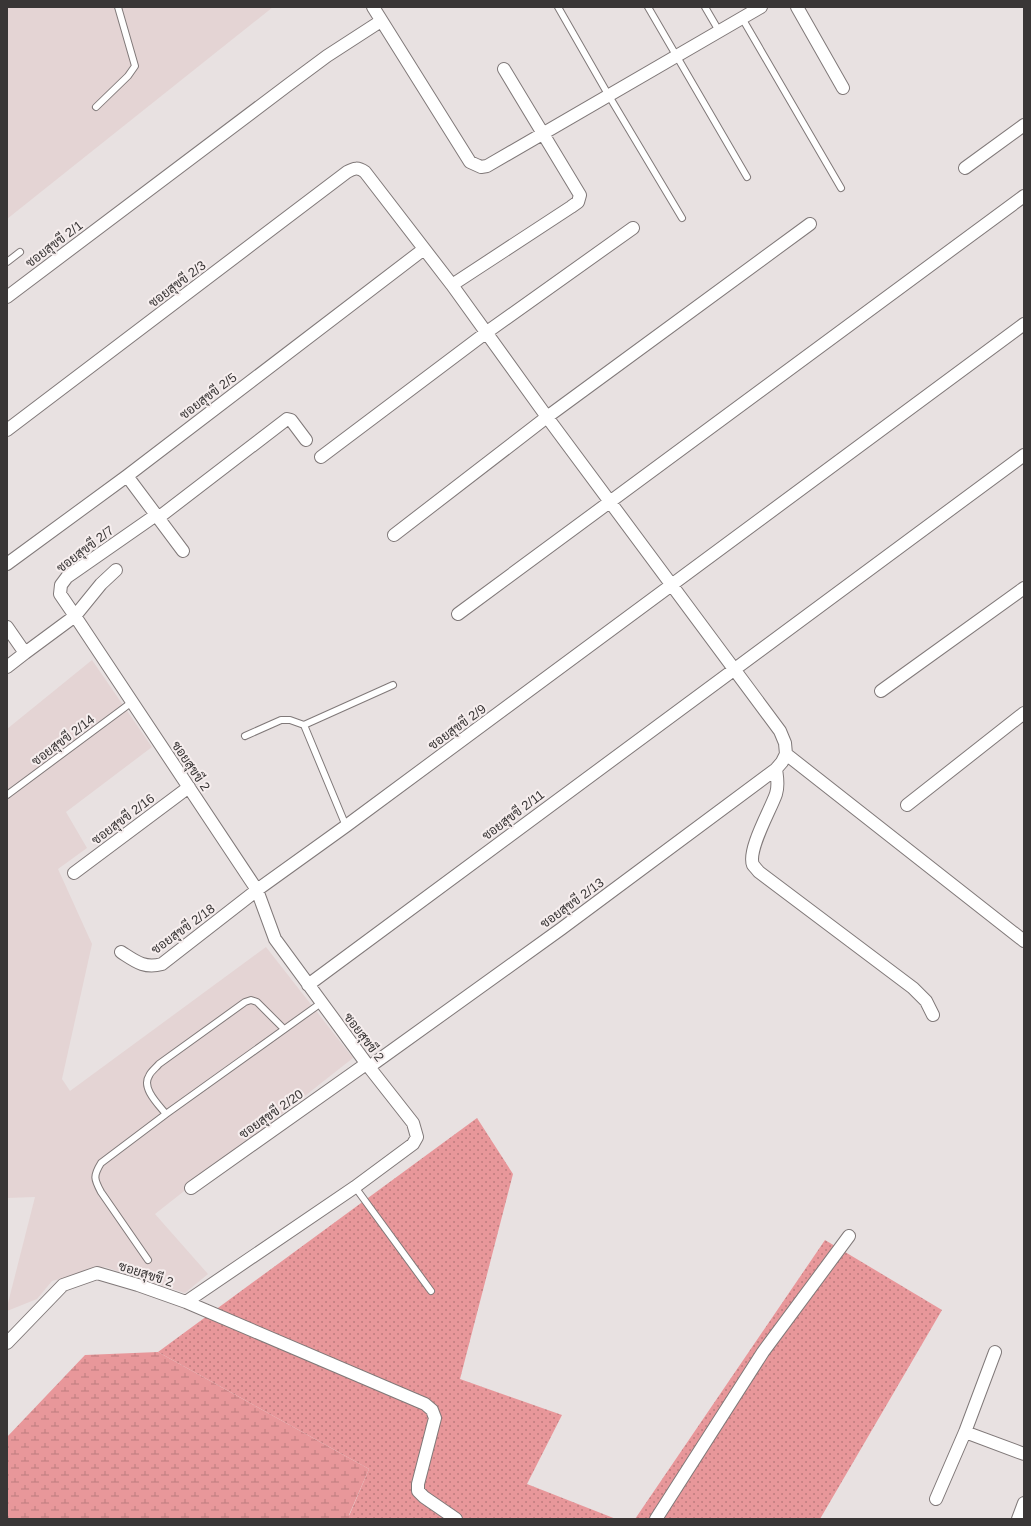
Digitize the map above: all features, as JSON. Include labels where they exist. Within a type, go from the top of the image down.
[{"type":"street","points":[[372,7],[470,162],[481,167],[487,166],[543,134],[760,7]]},
{"type":"street","points":[[797,7],[843,88]]},
{"type":"street","name":"ซอยสุขขี 2/1","points":[[7,297],[310,68],[381,20]]},
{"type":"street","points":[[452,285],[578,202],[580,195],[504,68]]},
{"type":"street","points":[[965,168],[1024,125]]},
{"type":"street","name":"ซอยสุขขี 2/3","points":[[7,430],[347,172],[357,168],[366,172],[424,249]]},
{"type":"street","points":[[458,614],[1024,196]]},
{"type":"street","points":[[394,535],[547,417],[810,224]]},
{"type":"street","points":[[321,457],[487,332],[633,228]]},
{"type":"street","points":[[424,249],[487,332],[547,417],[672,586],[735,668],[780,731],[785,743],[786,754],[1024,940]]},
{"type":"street","name":"ซอยสุขขี 2/5","points":[[7,564],[126,476],[424,249]]},
{"type":"street","name":"ซอยสุขขี 2/9","points":[[257,890],[672,586],[1024,324]]},
{"type":"street","points":[[157,517],[287,419],[291,420],[306,440]]},
{"type":"street","name":"ซอยสุขขี 2/11","points":[[308,985],[1023,456]]},
{"type":"street","points":[[126,476],[183,551]]},
{"type":"street","name":"ซอยสุขขี 2/7","points":[[75,616],[60,594],[61,585],[67,577],[157,517]]},
{"type":"street","points":[[7,667],[75,616],[101,584],[116,570]]},
{"type":"street","points":[[881,691],[1024,588]]},
{"type":"street","name":"ซอยสุขขี 2","points":[[7,1343],[63,1285],[97,1273],[138,1285],[186,1302],[355,1187],[413,1144],[417,1136],[413,1124],[321,1003],[275,939],[257,890],[75,616]]},
{"type":"street","points":[[7,627],[25,653]]},
{"type":"street","points":[[907,806],[1024,713]]},
{"type":"street","name":"ซอยสุขขี 2/13","points":[[368,1065],[561,929],[776,769],[786,754]]},
{"type":"street","points":[[776,769],[778,785],[776,794],[757,839],[752,855],[753,864],[759,872],[913,988],[926,1001],[933,1014]]},
{"type":"street","name":"ซอยสุขขี 2/16","points":[[74,873],[189,787]]},
{"type":"street","name":"ซอยสุขขี 2/18","points":[[121,952],[143,965],[153,967],[162,964],[257,890]]},
{"type":"street","name":"ซอยสุขขี 2/20","points":[[191,1188],[368,1065]]},
{"type":"street","points":[[656,1519],[763,1352],[849,1236]]},
{"type":"street","points":[[186,1302],[426,1404],[432,1410],[435,1418],[418,1484],[418,1491],[424,1497],[456,1519]]},
{"type":"street","points":[[936,1499],[965,1432],[995,1352]]},
{"type":"street","points":[[965,1432],[1024,1454]]},
{"type":"street","points":[[1018,1519],[1024,1503]]},
{"type":"lane","points":[[96,107],[128,76],[134,66],[118,7]]},
{"type":"lane","points":[[558,7],[682,218]]},
{"type":"lane","points":[[648,7],[747,177]]},
{"type":"lane","points":[[705,7],[719,31]]},
{"type":"lane","points":[[742,18],[841,188]]},
{"type":"lane","points":[[7,262],[20,252]]},
{"type":"lane","points":[[245,736],[282,720],[290,720],[304,725],[393,685]]},
{"type":"lane","name":"ซอยสุขขี 2/14","points":[[7,795],[132,702]]},
{"type":"lane","points":[[304,725],[346,826]]},
{"type":"lane","points":[[166,1114],[153,1097],[147,1087],[146,1081],[148,1076],[159,1064],[178,1050],[245,1002],[251,1000],[257,1002],[284,1029]]},
{"type":"lane","points":[[148,1260],[94,1180],[101,1163],[166,1114],[321,1003]]},
{"type":"lane","points":[[355,1187],[431,1291]]},
{"type":"shaded area","points":[[7,7],[273,7],[7,219]]},
{"type":"shaded area","points":[[92,660],[152,747],[66,812],[87,848],[58,869],[92,944],[62,1079],[70,1091],[266,947],[353,1058],[155,1214],[208,1274],[185,1293],[105,1267],[52,1281],[37,1299],[7,1311],[35,1197],[7,1198],[7,729]]},
{"type":"green space","points":[[477,1118],[513,1174],[460,1379],[562,1415],[527,1484],[616,1519],[353,1519],[349,1516],[369,1469],[158,1352]]},
{"type":"green space","points":[[825,1240],[942,1310],[820,1519],[635,1519]]},
{"type":"green space","points":[[158,1352],[369,1469],[349,1515],[353,1519],[7,1519],[7,1437],[85,1355]]}]
